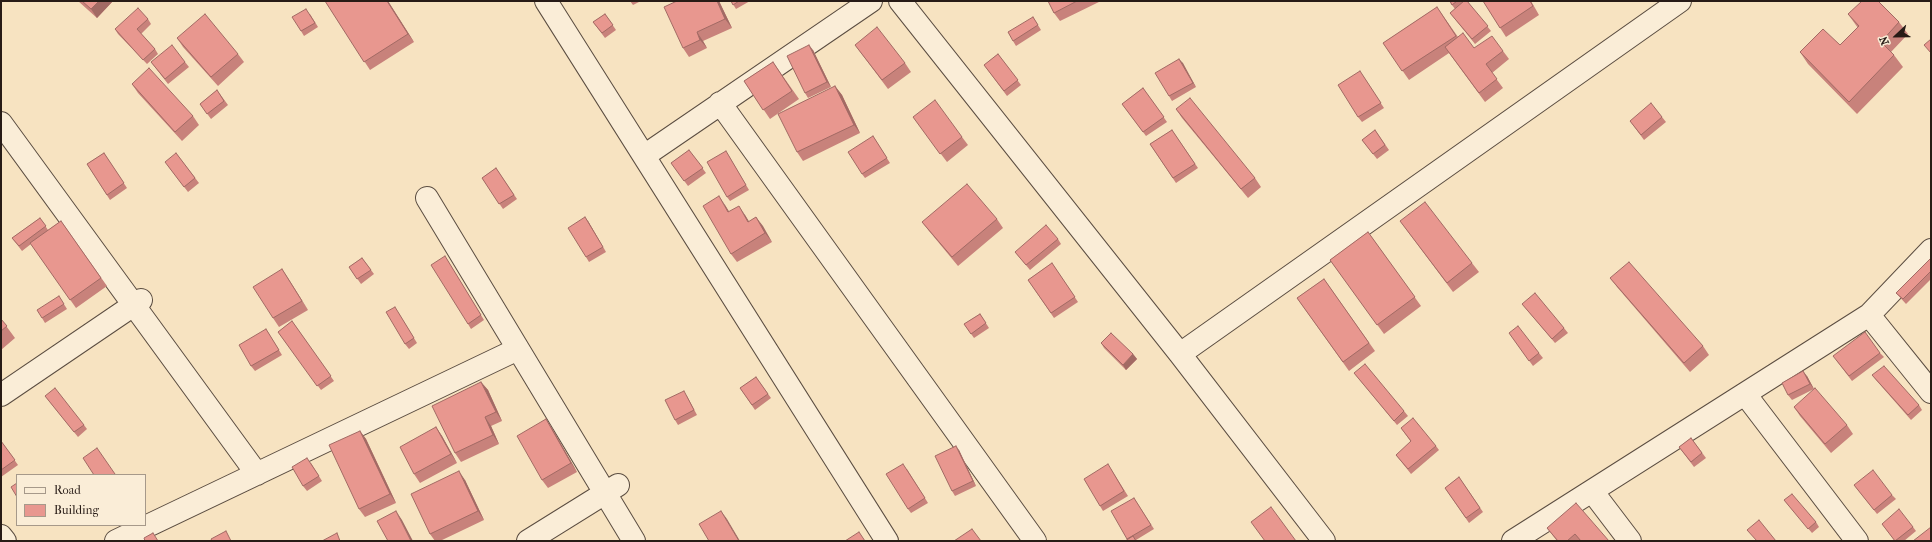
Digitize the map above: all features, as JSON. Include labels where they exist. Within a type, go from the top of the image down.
[{"type":"street","points":[[546,1],[887,541]]},
{"type":"street","points":[[644,156],[871,1]]},
{"type":"street","points":[[900,1],[1180,354],[1324,541]]},
{"type":"street","points":[[1180,354],[1680,1]]},
{"type":"street","points":[[720,103],[1035,541]]},
{"type":"street","points":[[1,123],[137,302],[257,474]]},
{"type":"street","points":[[427,198],[518,349],[611,489],[634,541]]},
{"type":"street","points":[[1513,541],[1869,315],[1931,250]]},
{"type":"street","points":[[1,395],[137,302]]},
{"type":"street","points":[[1869,315],[1931,392]]},
{"type":"street","points":[[116,541],[518,349]]},
{"type":"street","points":[[1745,394],[1857,541]]},
{"type":"street","points":[[528,541],[611,489]]},
{"type":"street","points":[[1592,491],[1630,541]]},
{"type":"street","points":[[1,536],[5,541]]},
{"type":"building","points":[[82,1],[99,1],[91,9]]},
{"type":"building","points":[[325,1],[387,1],[408,34],[364,62]]},
{"type":"building","points":[[677,1],[717,1],[725,19],[697,32],[700,40],[683,48],[664,7]]},
{"type":"building","points":[[731,1],[739,1],[733,5]]},
{"type":"building","points":[[1048,1],[1077,1],[1054,13]]},
{"type":"building","points":[[1450,1],[1457,1],[1452,5]]},
{"type":"building","points":[[1464,1],[1467,1],[1488,26],[1472,39],[1450,13]]},
{"type":"building","points":[[1483,1],[1530,1],[1533,6],[1500,28]]},
{"type":"building","points":[[1862,1],[1878,1],[1899,22],[1881,42],[1894,55],[1849,102],[1800,52],[1823,29],[1840,45],[1859,26],[1848,14]]},
{"type":"building","points":[[1437,7],[1456,36],[1402,71],[1383,43]]},
{"type":"building","points":[[138,8],[148,19],[137,29],[155,49],[143,60],[115,29]]},
{"type":"building","points":[[306,9],[315,23],[301,31],[292,17]]},
{"type":"building","points":[[205,14],[238,54],[211,77],[177,38]]},
{"type":"building","points":[[605,14],[613,25],[602,33],[593,22]]},
{"type":"building","points":[[1033,17],[1038,25],[1013,41],[1008,32]]},
{"type":"building","points":[[877,27],[905,63],[882,80],[855,45]]},
{"type":"building","points":[[1463,33],[1474,48],[1492,36],[1503,51],[1486,64],[1497,79],[1479,93],[1445,47]]},
{"type":"building","points":[[1931,39],[1931,53],[1924,45]]},
{"type":"building","points":[[172,45],[185,62],[165,79],[151,62]]},
{"type":"building","points":[[809,45],[827,82],[805,93],[787,56]]},
{"type":"building","points":[[998,54],[1018,80],[1004,91],[984,65]]},
{"type":"building","points":[[1179,59],[1193,83],[1169,96],[1155,73]]},
{"type":"building","points":[[773,62],[792,91],[763,110],[744,81]]},
{"type":"building","points":[[149,68],[193,116],[175,132],[132,84]]},
{"type":"building","points":[[1360,71],[1381,103],[1358,117],[1338,85]]},
{"type":"building","points":[[835,86],[854,125],[797,152],[778,114]]},
{"type":"building","points":[[1143,88],[1164,117],[1143,132],[1122,104]]},
{"type":"building","points":[[217,90],[224,101],[207,114],[200,104]]},
{"type":"building","points":[[1190,98],[1255,178],[1241,189],[1176,109]]},
{"type":"building","points":[[935,100],[962,137],[940,154],[913,117]]},
{"type":"building","points":[[1651,103],[1662,117],[1641,135],[1630,121]]},
{"type":"building","points":[[1172,130],[1195,164],[1173,178],[1150,144]]},
{"type":"building","points":[[1375,130],[1385,145],[1373,154],[1362,140]]},
{"type":"building","points":[[873,136],[887,158],[862,174],[848,152]]},
{"type":"building","points":[[689,150],[703,168],[684,181],[671,163]]},
{"type":"building","points":[[726,151],[746,185],[727,197],[707,162]]},
{"type":"building","points":[[104,153],[124,183],[107,195],[87,164]]},
{"type":"building","points":[[176,153],[195,178],[184,187],[165,162]]},
{"type":"building","points":[[496,168],[514,195],[499,204],[482,178]]},
{"type":"building","points":[[967,184],[997,219],[952,257],[922,222]]},
{"type":"building","points":[[719,196],[728,212],[739,206],[748,222],[756,217],[765,233],[731,254],[703,206]]},
{"type":"building","points":[[1425,202],[1472,263],[1447,283],[1400,221]]},
{"type":"building","points":[[585,217],[603,247],[586,257],[568,228]]},
{"type":"building","points":[[40,218],[46,226],[19,246],[12,238]]},
{"type":"building","points":[[61,221],[101,278],[70,300],[30,243]]},
{"type":"building","points":[[1046,225],[1058,239],[1026,265],[1015,252]]},
{"type":"building","points":[[1368,232],[1415,297],[1377,325],[1330,260]]},
{"type":"building","points":[[445,256],[481,315],[468,324],[431,265]]},
{"type":"building","points":[[362,258],[371,270],[357,279],[349,267]]},
{"type":"building","points":[[1931,258],[1931,271],[1903,299],[1896,293]]},
{"type":"building","points":[[1629,262],[1703,346],[1684,363],[1610,278]]},
{"type":"building","points":[[1052,263],[1075,297],[1051,313],[1028,280]]},
{"type":"building","points":[[282,269],[302,301],[273,318],[253,287]]},
{"type":"building","points":[[1324,279],[1369,343],[1343,362],[1297,298]]},
{"type":"building","points":[[1535,293],[1564,328],[1552,339],[1522,304]]},
{"type":"building","points":[[59,296],[64,304],[42,318],[37,310]]},
{"type":"building","points":[[395,307],[414,338],[405,344],[386,312]]},
{"type":"building","points":[[980,314],[986,323],[971,334],[964,324]]},
{"type":"building","points":[[1,319],[7,326],[1,331]]},
{"type":"building","points":[[292,321],[331,376],[317,386],[278,332]]},
{"type":"building","points":[[1518,326],[1539,353],[1529,361],[1509,333]]},
{"type":"building","points":[[266,329],[279,350],[251,366],[239,345]]},
{"type":"building","points":[[1865,332],[1880,353],[1849,376],[1833,356]]},
{"type":"building","points":[[1111,333],[1133,354],[1123,365],[1101,343]]},
{"type":"building","points":[[1365,364],[1404,411],[1394,421],[1354,373]]},
{"type":"building","points":[[1884,366],[1919,405],[1908,415],[1872,375]]},
{"type":"building","points":[[1803,371],[1810,384],[1788,395],[1782,383]]},
{"type":"building","points":[[756,377],[768,394],[752,405],[740,388]]},
{"type":"building","points":[[481,382],[496,412],[485,417],[493,435],[455,453],[432,406]]},
{"type":"building","points":[[55,388],[84,425],[74,432],[45,396]]},
{"type":"building","points":[[1815,388],[1847,425],[1825,444],[1794,407]]},
{"type":"building","points":[[684,391],[694,410],[675,420],[665,400]]},
{"type":"building","points":[[1413,418],[1436,446],[1408,469],[1396,455],[1411,441],[1401,428]]},
{"type":"building","points":[[546,419],[571,463],[542,480],[517,436]]},
{"type":"building","points":[[436,427],[451,454],[414,474],[400,447]]},
{"type":"building","points":[[360,431],[390,494],[359,509],[329,445]]},
{"type":"building","points":[[1691,438],[1702,453],[1691,462],[1679,447]]},
{"type":"building","points":[[1,441],[15,460],[1,470]]},
{"type":"building","points":[[956,446],[973,481],[952,491],[935,456]]},
{"type":"building","points":[[97,448],[115,474],[93,474],[83,458]]},
{"type":"building","points":[[307,458],[319,476],[303,486],[292,467]]},
{"type":"building","points":[[903,464],[925,498],[908,509],[886,474]]},
{"type":"building","points":[[1108,464],[1124,491],[1100,506],[1084,479]]},
{"type":"building","points":[[1873,470],[1892,495],[1874,510],[1854,485]]},
{"type":"building","points":[[459,471],[478,511],[430,534],[411,494]]},
{"type":"building","points":[[1459,477],[1480,508],[1466,518],[1445,488]]},
{"type":"building","points":[[16,484],[16,495],[11,487]]},
{"type":"building","points":[[1792,494],[1816,522],[1808,529],[1784,500]]},
{"type":"building","points":[[1134,498],[1151,525],[1127,539],[1111,511]]},
{"type":"building","points":[[1576,503],[1609,541],[1581,541],[1575,534],[1567,541],[1558,541],[1547,528]]},
{"type":"building","points":[[1271,507],[1296,541],[1265,541],[1251,522]]},
{"type":"building","points":[[1899,509],[1913,527],[1895,541],[1882,524]]},
{"type":"building","points":[[396,511],[411,541],[388,541],[377,521]]},
{"type":"building","points":[[721,511],[739,541],[709,541],[699,524]]},
{"type":"building","points":[[1759,520],[1776,541],[1757,541],[1747,530]]},
{"type":"building","points":[[1931,527],[1931,541],[1913,541]]},
{"type":"building","points":[[972,529],[981,541],[954,541]]},
{"type":"building","points":[[226,531],[231,541],[212,541],[211,539]]},
{"type":"building","points":[[859,532],[865,541],[845,541]]},
{"type":"building","points":[[153,533],[158,541],[145,541],[144,538]]},
{"type":"building","points":[[337,533],[340,541],[322,541]]},
{"type":"building","points":[[1133,536],[1136,541],[1125,541]]}]
